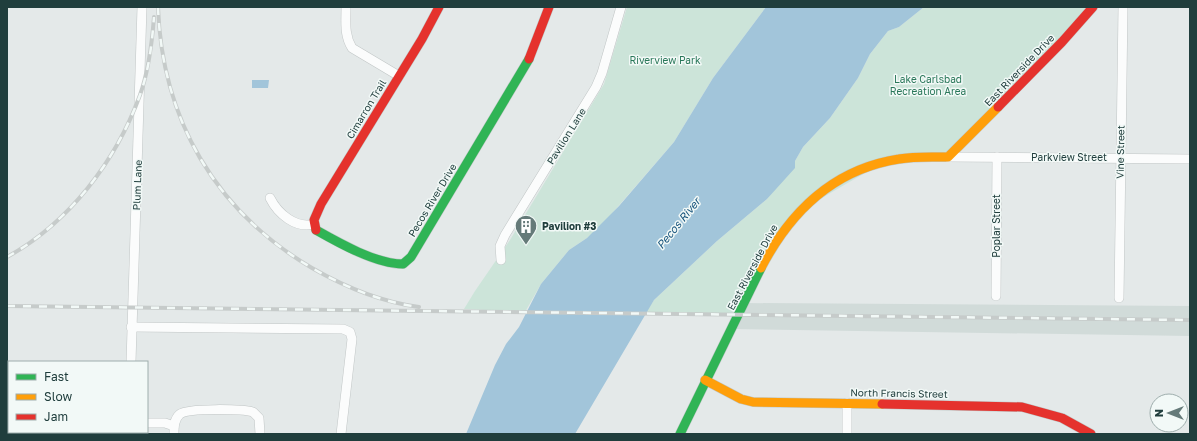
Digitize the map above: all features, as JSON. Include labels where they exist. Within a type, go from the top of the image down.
[{"type":"street","name":"Plum Lane","points":[[131,361],[142,7]]},
{"type":"street","points":[[346,7],[346,33],[352,48],[399,76]]},
{"type":"street","name":"Cimarron Trail","points":[[314,224],[315,214],[439,7]]},
{"type":"street","name":"Pecos River Drive","points":[[314,224],[316,230],[327,237],[370,257],[394,264],[403,264],[408,260],[521,75],[532,53],[548,7]]},
{"type":"street","name":"Pavilion Lane","points":[[501,260],[500,246],[505,235],[596,87],[602,73],[621,7]]},
{"type":"street","name":"East Riverside Drive","points":[[680,434],[705,380],[768,257],[784,229],[801,210],[831,186],[866,168],[896,159],[913,157],[948,157],[1062,42],[1093,7]]},
{"type":"street","name":"Vine Street","points":[[1119,298],[1123,7]]},
{"type":"street","name":"Parkview Street","points":[[948,157],[1190,159]]},
{"type":"street","name":"Poplar Street","points":[[996,296],[997,157]]},
{"type":"street","points":[[270,198],[275,208],[292,221],[306,226],[314,224]]},
{"type":"street","points":[[132,328],[343,329],[350,332],[352,339],[341,434]]},
{"type":"street","name":"North Francis Street","points":[[705,380],[741,399],[753,402],[1010,405],[1030,407],[1042,409],[1069,420],[1091,434]]},
{"type":"street","points":[[847,403],[847,434]]},
{"type":"street","points":[[148,423],[164,423],[174,430],[178,416],[187,410],[248,411],[256,414],[259,418],[260,434]]},
{"type":"shaded area","points":[[744,303],[1190,306],[1190,336],[731,329]]},
{"type":"green space","name":"Riverview Park","points":[[627,7],[766,7],[713,78],[674,142],[602,225],[587,238],[569,250],[541,284],[525,312],[464,309],[510,240],[604,84]]},
{"type":"green space","name":"Lake Carlsbad Recreation Area","points":[[924,7],[1093,7],[948,157],[884,162],[801,210],[738,315],[644,315],[654,300],[717,241],[767,199],[795,161],[803,147],[830,118],[858,78],[870,54],[888,31],[899,27]]},
{"type":"water","name":"Pecos River","points":[[766,7],[924,7],[899,27],[888,31],[870,54],[858,78],[830,118],[803,147],[795,161],[795,168],[767,199],[717,241],[654,300],[575,434],[466,434],[495,365],[506,344],[519,327],[541,284],[569,250],[587,238],[619,206],[674,142],[713,78]]},
{"type":"water","points":[[252,80],[269,80],[268,88],[252,88]]},
{"type":"railway","points":[[158,7],[162,48],[170,87],[183,124],[200,158],[222,190],[248,219],[278,245],[312,268],[364,293],[405,305],[419,307]]},
{"type":"railway","points":[[7,257],[30,243],[51,227],[88,188],[104,166],[130,120],[140,95],[150,56],[154,17]]},
{"type":"railway","points":[[7,306],[1190,320]]},
{"type":"traffic: fast","points":[[316,230],[370,257],[381,261],[403,264],[411,257],[529,59]]},
{"type":"traffic: fast","points":[[680,434],[761,268]]},
{"type":"traffic: slow","points":[[761,268],[786,229],[800,212],[816,196],[834,183],[854,172],[876,164],[911,157],[948,157],[998,107]]},
{"type":"traffic: slow","points":[[705,380],[741,399],[753,402],[882,404]]},
{"type":"traffic: jam","points":[[316,230],[314,220],[321,204],[422,39],[439,7]]},
{"type":"traffic: jam","points":[[529,59],[549,7]]},
{"type":"traffic: jam","points":[[998,107],[1062,42],[1093,7]]},
{"type":"traffic: jam","points":[[882,404],[1022,407],[1062,418],[1091,434]]},
{"type":"place","name":"Pavilion #3","points":[[526,246]]}]
